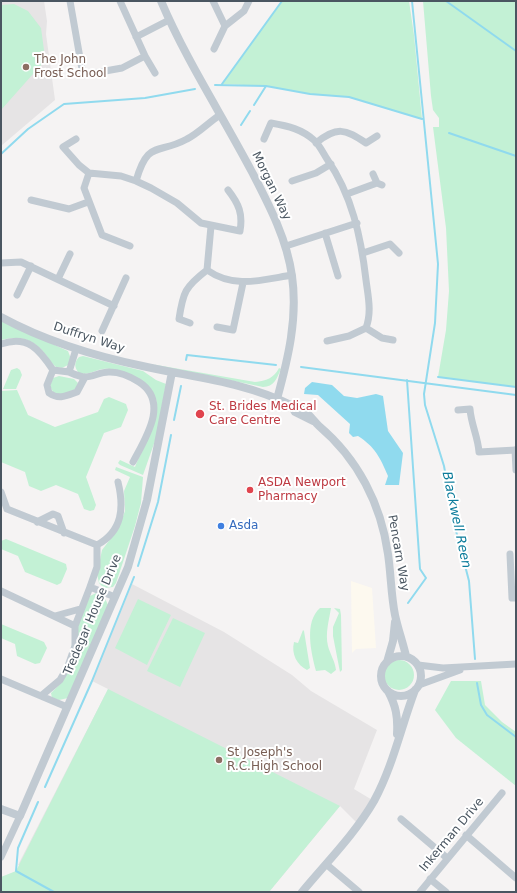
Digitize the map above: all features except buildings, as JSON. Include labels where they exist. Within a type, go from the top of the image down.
[{"type":"street","points":[[70,1],[71,14],[83,75],[122,68],[145,56]]},
{"type":"street","points":[[120,1],[145,56],[155,73]]},
{"type":"street","name":"Morgan Way","points":[[161,1],[169,20],[266,201],[286,246],[292,275],[294,302],[292,336],[286,366],[277,398]]},
{"type":"street","points":[[213,1],[225,26]]},
{"type":"street","points":[[214,49],[225,26],[244,11],[249,1]]},
{"type":"street","points":[[136,37],[169,20]]},
{"type":"street","points":[[136,181],[139,171],[149,154],[160,148],[188,139],[220,115]]},
{"type":"street","points":[[264,139],[271,122],[291,127],[305,133],[316,143],[331,164],[347,194],[357,223],[363,253],[370,307],[366,328]]},
{"type":"street","points":[[316,143],[326,135],[337,130],[350,132],[366,143],[376,136]]},
{"type":"street","points":[[76,138],[63,147],[78,165],[89,173],[121,176],[136,181],[177,203],[201,222],[243,234],[242,218],[239,208],[228,190]]},
{"type":"street","points":[[292,181],[316,173],[331,164]]},
{"type":"street","points":[[89,173],[84,188],[88,202],[102,235],[130,246]]},
{"type":"street","points":[[347,194],[379,184],[373,174]]},
{"type":"street","points":[[31,200],[70,209],[88,202]]},
{"type":"street","points":[[286,246],[357,223]]},
{"type":"street","points":[[190,322],[179,319],[183,296],[189,284],[206,270],[211,226]]},
{"type":"street","points":[[325,233],[338,276]]},
{"type":"street","points":[[363,253],[390,244],[399,253]]},
{"type":"street","points":[[58,279],[70,254]]},
{"type":"street","points":[[1,263],[22,262],[114,306]]},
{"type":"street","points":[[17,295],[31,266]]},
{"type":"street","points":[[206,270],[218,277],[242,283],[292,275]]},
{"type":"street","points":[[102,331],[126,278]]},
{"type":"street","points":[[217,327],[234,330],[242,283]]},
{"type":"street","name":"Duffryn Way","points":[[1,317],[76,348],[116,360],[172,372]]},
{"type":"street","points":[[366,328],[382,338],[393,340]]},
{"type":"street","points":[[327,341],[349,336],[366,328]]},
{"type":"street","points":[[1,344],[16,341],[33,345],[42,354],[53,370],[69,372],[84,377],[99,372],[113,372],[137,381],[151,394],[154,405],[154,416],[133,462]]},
{"type":"street","points":[[69,372],[76,348]]},
{"type":"street","points":[[53,370],[47,388],[49,393],[56,397],[62,397],[77,392],[84,377]]},
{"type":"street","name":"Pencarn Way","points":[[172,372],[235,383],[277,398],[291,405],[295,412],[314,421],[334,440],[352,462],[366,484],[377,507],[385,537],[395,615],[406,656]]},
{"type":"street","name":"Tredegar House Drive","points":[[1,857],[68,707],[128,567],[141,524],[172,372]]},
{"type":"street","points":[[458,410],[470,410],[471,420],[478,440],[479,452],[516,450],[516,470]]},
{"type":"street","points":[[97,546],[108,538],[119,519],[122,501],[118,482]]},
{"type":"street","points":[[1,492],[4,510],[97,546]]},
{"type":"street","points":[[37,522],[53,514],[58,516],[64,533]]},
{"type":"street","points":[[41,696],[60,680],[68,666],[75,646],[75,626],[97,566],[97,546]]},
{"type":"street","points":[[510,554],[512,598],[516,598]]},
{"type":"street","points":[[90,587],[115,597]]},
{"type":"street","points":[[1,591],[75,626]]},
{"type":"street","points":[[55,616],[80,609]]},
{"type":"street","name":"Pencarn Way","points":[[387,662],[393,641],[395,615]]},
{"type":"street","points":[[302,892],[362,819],[374,801],[390,767],[397,742],[417,687],[420,672],[418,666],[406,656],[396,657],[387,662],[381,676],[394,702],[397,714],[397,742]]},
{"type":"street","points":[[418,666],[468,668],[516,664]]},
{"type":"street","points":[[387,690],[398,696],[404,696],[417,687],[468,668]]},
{"type":"street","points":[[1,679],[68,707]]},
{"type":"street","name":"Inkerman Drive","points":[[420,892],[502,793]]},
{"type":"street","points":[[1,809],[20,816]]},
{"type":"street","points":[[401,819],[447,858]]},
{"type":"street","points":[[466,835],[516,878]]},
{"type":"street","points":[[326,864],[359,892]]},
{"type":"street","points":[[430,879],[446,892]]},
{"type":"shaded area","name":"The John Frost School","points":[[1,1],[44,1],[47,21],[46,34],[55,100],[1,146]]},
{"type":"shaded area","points":[[351,581],[372,588],[376,648],[356,649],[352,653]]},
{"type":"shaded area","name":"St Joseph's R.C.High School","points":[[132,584],[224,632],[292,675],[311,691],[377,730],[354,789],[374,801],[358,824],[340,806],[269,892],[18,865],[108,689],[92,681]]},
{"type":"green space","points":[[282,1],[409,1],[414,35],[422,119],[349,97],[310,94],[266,86],[222,84]]},
{"type":"green space","points":[[423,1],[516,1],[516,387],[438,377],[446,330],[449,291],[446,228],[433,127],[439,127],[439,118],[433,110],[431,96]]},
{"type":"green space","points":[[14,4],[28,11],[41,28],[44,50],[41,65],[1,110],[1,5]]},
{"type":"green space","points":[[1,321],[68,351],[71,359],[68,365],[62,368],[56,367],[37,345],[26,340],[14,338],[1,340]]},
{"type":"green space","points":[[83,356],[143,371],[156,380],[166,384],[156,438],[143,475],[118,463],[120,460],[135,467],[156,417],[156,399],[132,378],[118,371],[103,369],[82,374],[79,373],[75,367],[75,363],[79,357]]},
{"type":"green space","points":[[151,364],[255,382],[263,381],[269,378],[275,374],[279,368],[281,369],[272,384],[267,387],[263,387]]},
{"type":"green space","points":[[17,368],[20,370],[22,375],[16,389],[3,389],[11,370]]},
{"type":"green space","points":[[59,376],[74,379],[78,383],[76,389],[61,395],[53,392],[50,386],[53,378]]},
{"type":"green space","points":[[17,390],[28,415],[55,427],[98,412],[104,399],[109,397],[126,404],[128,410],[121,427],[104,433],[86,477],[96,505],[94,510],[90,511],[84,509],[78,494],[56,485],[41,491],[29,486],[25,472],[1,462],[1,391]]},
{"type":"green space","points":[[116,467],[143,477],[141,503],[116,583],[113,587],[104,588],[99,583],[97,574],[102,550],[118,529],[125,511],[124,491],[130,477],[115,470]]},
{"type":"green space","points":[[6,539],[66,564],[67,569],[61,583],[57,585],[25,572],[18,556],[1,549],[1,541]]},
{"type":"green space","points":[[96,593],[104,596],[108,605],[68,698],[59,700],[52,698],[51,693],[61,683],[78,623],[90,596]]},
{"type":"green space","points":[[138,599],[171,615],[147,665],[115,648]]},
{"type":"green space","points":[[320,608],[331,608],[327,641],[336,670],[331,674],[325,670],[316,671],[312,655],[310,629],[315,614]]},
{"type":"green space","points":[[334,608],[340,609],[341,615],[342,670],[340,672],[333,636],[333,627],[339,613]]},
{"type":"green space","points":[[173,618],[205,633],[180,687],[147,671]]},
{"type":"green space","points":[[1,624],[44,642],[47,648],[40,663],[35,664],[17,656],[15,644],[1,638]]},
{"type":"green space","points":[[303,630],[310,668],[307,670],[300,665],[293,651],[294,642],[298,643]]},
{"type":"green space","points":[[399,660],[405,661],[413,669],[413,681],[405,689],[399,690],[393,689],[385,681],[384,675],[385,669],[393,661]]},
{"type":"green space","points":[[451,681],[481,681],[485,705],[502,722],[516,732],[516,786],[456,738],[435,710]]},
{"type":"green space","points":[[108,689],[340,806],[269,892],[1,892],[1,877],[16,871]]},
{"type":"water","points":[[312,382],[332,385],[344,396],[357,398],[376,394],[383,396],[388,431],[403,453],[399,485],[385,485],[388,476],[379,458],[369,444],[358,436],[353,437],[349,433],[350,424],[318,395],[304,394],[305,388]]},
{"type":"waterway","points":[[222,84],[282,1]]},
{"type":"waterway","points":[[412,1],[438,264],[435,323],[424,394],[425,405],[444,466],[455,527],[469,581],[475,659]]},
{"type":"waterway","points":[[446,1],[516,51]]},
{"type":"waterway","points":[[215,85],[266,86],[310,94],[349,97],[422,119]]},
{"type":"waterway","points":[[254,105],[266,86]]},
{"type":"waterway","points":[[1,154],[28,129],[64,104],[145,98],[195,89]]},
{"type":"waterway","points":[[241,125],[250,111]]},
{"type":"waterway","points":[[449,133],[516,156]]},
{"type":"waterway","points":[[186,360],[187,355],[276,365]]},
{"type":"waterway","points":[[301,367],[516,395]]},
{"type":"waterway","points":[[438,377],[516,387]]},
{"type":"waterway","points":[[407,380],[420,569],[426,578],[408,603]]},
{"type":"waterway","points":[[174,420],[181,386]]},
{"type":"waterway","points":[[138,566],[158,502],[171,435]]},
{"type":"waterway","points":[[45,787],[92,681],[134,577]]},
{"type":"waterway","name":"Blackwell Reen","points":[[477,683],[481,705],[487,715],[516,737]]},
{"type":"waterway","points":[[38,802],[18,848],[16,871],[54,892]]},
{"type":"place","name":"The John Frost School","points":[[26,67]]},
{"type":"place","name":"St. Brides Medical Care Centre","points":[[200,414]]},
{"type":"place","name":"ASDA Newport Pharmacy","points":[[250,490]]},
{"type":"place","name":"Asda","points":[[221,526]]},
{"type":"place","name":"St Joseph's R.C.High School","points":[[219,760]]}]
